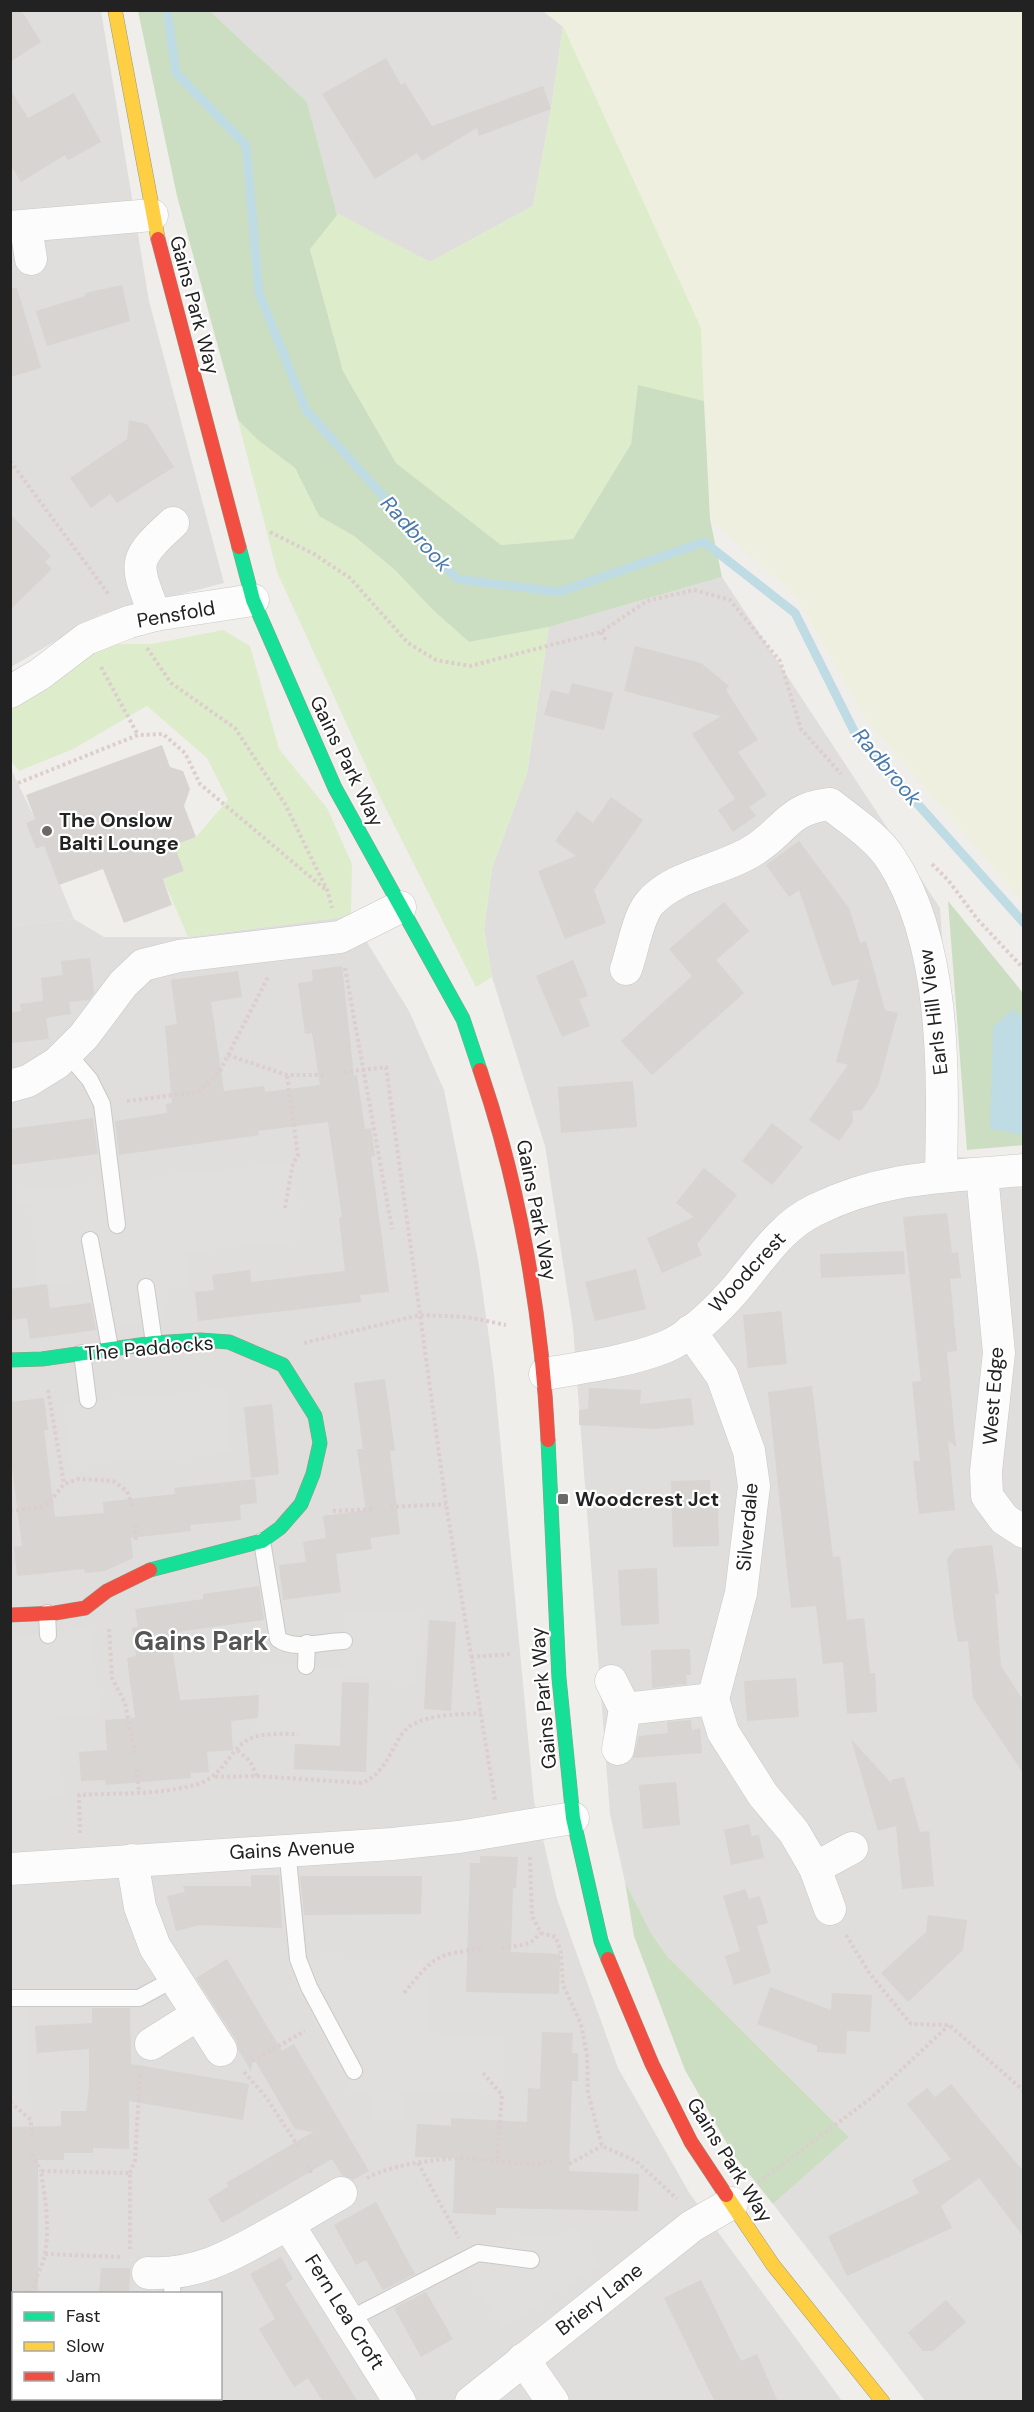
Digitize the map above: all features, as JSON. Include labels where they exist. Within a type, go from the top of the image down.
[{"type":"street","name":"Gains Park Way","points":[[115,10],[152,215],[253,600],[278,662],[336,788],[463,1019],[501,1131],[540,1332],[545,1374],[559,1678],[573,1818],[601,1941],[652,2064],[681,2122],[773,2265],[883,2402]]},
{"type":"street","points":[[31,260],[18,227],[152,215]]},
{"type":"street","points":[[142,618],[140,567],[146,547],[173,523]]},
{"type":"street","name":"Pensfold","points":[[10,692],[40,674],[86,639],[142,618],[253,600]]},
{"type":"street","name":"Earls Hill View","points":[[626,969],[647,907],[659,893],[754,851],[796,812],[814,805],[830,804],[890,856],[910,893],[926,943],[935,997],[943,1106],[941,1174]]},
{"type":"street","points":[[10,1086],[28,1081],[67,1053],[84,1036],[123,984],[143,965],[179,956],[340,937],[400,907]]},
{"type":"street","name":"Woodcrest","points":[[545,1374],[630,1358],[666,1346],[690,1331],[732,1294],[785,1229],[814,1210],[870,1188],[909,1178],[1023,1170]]},
{"type":"street","name":"West Edge","points":[[982,1174],[999,1353],[986,1471],[987,1496],[1004,1519],[1023,1532]]},
{"type":"street","name":"Silverdale","points":[[690,1331],[722,1376],[749,1451],[754,1486],[741,1593],[713,1699]]},
{"type":"street","name":"The Paddocks","points":[[10,1359],[42,1359],[110,1348],[200,1340],[229,1342],[283,1365]]},
{"type":"street","points":[[10,1615],[85,1608],[107,1591],[157,1567],[262,1541],[279,1528],[301,1504],[314,1474],[320,1443],[315,1416],[283,1365]]},
{"type":"street","points":[[611,1681],[625,1709],[618,1749]]},
{"type":"street","points":[[625,1709],[713,1699],[723,1732],[764,1795],[794,1832],[814,1868],[830,1909]]},
{"type":"street","name":"Gains Avenue","points":[[10,1869],[287,1849],[392,1844],[459,1837],[573,1818]]},
{"type":"street","points":[[814,1868],[852,1848]]},
{"type":"street","points":[[132,1860],[140,1907],[155,1947],[197,2015],[231,2059]]},
{"type":"street","points":[[151,2044],[197,2015]]},
{"type":"street","points":[[164,2280],[221,2260],[341,2193]]},
{"type":"street","name":"Briery Lane","points":[[471,2402],[523,2358],[693,2226],[732,2203]]},
{"type":"street","name":"Fern Lea Croft","points":[[288,2224],[350,2319],[400,2402]]},
{"type":"street","points":[[523,2358],[553,2402]]},
{"type":"lane","points":[[67,1053],[90,1080],[102,1104],[117,1225]]},
{"type":"lane","points":[[90,1240],[110,1348]]},
{"type":"lane","points":[[146,1287],[154,1343]]},
{"type":"lane","points":[[82,1353],[88,1400]]},
{"type":"lane","points":[[262,1541],[278,1639],[285,1644],[344,1641]]},
{"type":"lane","points":[[47,1613],[48,1635]]},
{"type":"lane","points":[[306,1666],[307,1643]]},
{"type":"lane","points":[[287,1849],[298,1959],[309,1987],[354,2071]]},
{"type":"lane","points":[[10,1998],[139,1998],[174,1978]]},
{"type":"lane","points":[[350,2319],[478,2253],[531,2260]]},
{"type":"path","points":[[10,461],[142,618],[171,683],[236,728],[285,804],[328,892],[340,937],[392,1228]]},
{"type":"path","points":[[265,529],[314,554],[350,578],[378,606],[408,643],[436,660],[470,666],[601,632],[647,601],[694,590],[730,600],[780,661],[801,729],[847,779]]},
{"type":"path","points":[[601,632],[606,641]]},
{"type":"path","points":[[86,639],[138,735]]},
{"type":"path","points":[[18,783],[138,735],[163,734],[185,753],[200,784],[328,892]]},
{"type":"path","points":[[926,857],[948,880],[978,920],[1023,969]]},
{"type":"path","points":[[102,1104],[198,1092],[219,1072],[275,964],[274,944]]},
{"type":"path","points":[[228,1054],[287,1075],[327,1074]]},
{"type":"path","points":[[344,1072],[364,1067],[386,1067],[446,1504],[497,1813],[521,1826],[529,1846],[532,1916],[541,1932],[556,1937],[561,1953],[563,1985],[575,2006],[581,2025],[587,2055],[588,2093],[602,2146]]},
{"type":"path","points":[[285,1208],[293,1163],[298,1156],[287,1075]]},
{"type":"path","points":[[283,1365],[292,1346],[420,1315],[467,1317],[540,1332]]},
{"type":"path","points":[[42,1359],[64,1484]]},
{"type":"path","points":[[10,1511],[38,1508],[49,1503],[64,1484],[79,1479],[113,1481],[127,1491],[133,1508]]},
{"type":"path","points":[[390,1507],[446,1504]]},
{"type":"path","points":[[107,1591],[112,1678],[125,1702],[135,1754]]},
{"type":"path","points":[[471,1656],[512,1654]]},
{"type":"path","points":[[212,1777],[257,1776],[362,1783],[372,1778],[386,1764],[403,1732],[415,1724],[431,1718],[481,1713]]},
{"type":"path","points":[[81,1864],[79,1795],[139,1792],[190,1785],[220,1772],[236,1749],[255,1737],[298,1734]]},
{"type":"path","points":[[236,1749],[250,1761],[257,1776]]},
{"type":"path","points":[[137,1769],[139,1792]]},
{"type":"path","points":[[830,1909],[870,1974],[911,2024],[950,2025],[1023,2091]]},
{"type":"path","points":[[502,1949],[530,1943],[541,1932]]},
{"type":"path","points":[[404,1994],[429,1964],[447,1953],[482,1949]]},
{"type":"path","points":[[300,2149],[266,2097],[231,2059],[315,2025]]},
{"type":"path","points":[[732,2203],[871,2098],[950,2025]]},
{"type":"path","points":[[45,2254],[130,2257],[130,2173],[135,2160],[139,2075],[151,2044]]},
{"type":"path","points":[[483,2073],[502,2095],[497,2162]]},
{"type":"path","points":[[10,2102],[31,2120],[31,2137]]},
{"type":"path","points":[[569,2164],[602,2146]]},
{"type":"path","points":[[602,2146],[636,2161],[659,2179],[676,2196],[693,2226]]},
{"type":"path","points":[[32,2154],[41,2171],[47,2206],[45,2254],[34,2278],[33,2292]]},
{"type":"path","points":[[341,2193],[373,2175],[405,2164],[465,2159],[511,2165],[552,2162]]},
{"type":"path","points":[[418,2163],[469,2257]]},
{"type":"path","points":[[41,2171],[130,2173]]},
{"type":"shaded area","points":[[10,11],[101,11],[149,301],[224,583],[100,615],[11,667]]},
{"type":"shaded area","points":[[210,11],[543,11],[563,26],[551,109],[533,206],[430,262],[337,215],[307,102]]},
{"type":"shaded area","points":[[722,577],[940,908],[957,1157],[1023,1160],[1023,2401],[925,2401],[773,2204],[849,2137],[667,1956],[651,1933],[625,1882],[610,1814],[573,1328],[545,1146],[492,977],[484,930],[492,868],[527,773],[549,627]]},
{"type":"shaded area","points":[[10,767],[35,819],[26,823],[36,849],[44,846],[74,919],[11,927]]},
{"type":"shaded area","points":[[351,916],[409,1011],[444,1090],[478,1259],[494,1374],[534,1801],[557,1899],[618,2068],[690,2194],[842,2401],[11,2401],[10,927],[74,919],[104,937],[188,937]]},
{"type":"shaded area","points":[[293,1163],[301,1240],[185,1252],[189,1286],[160,1289],[164,1322],[114,1327],[108,1277],[38,1285],[30,1204],[17,1205],[16,1191]]},
{"type":"shaded area","points":[[225,1389],[231,1453],[71,1466],[63,1404]]},
{"type":"shaded area","points":[[345,1610],[420,1612],[415,1682],[342,1677],[340,1746],[272,1742],[272,1734],[257,1733],[261,1664],[341,1667]]},
{"type":"shaded area","points":[[91,1628],[99,1713],[57,1717],[65,1797],[11,1801],[11,1638]]},
{"type":"shaded area","points":[[288,1959],[427,1960],[428,2033],[504,2037],[502,2095],[405,2093],[404,2120],[371,2119],[371,2092],[349,2091],[288,1973]]},
{"type":"shaded area","points":[[10,1989],[28,1989],[31,2120],[11,2120]]},
{"type":"shaded area","points":[[575,2228],[599,2265],[503,2328],[454,2255],[485,2244],[536,2236],[546,2239]]},
{"type":"shaded area","points":[[134,2281],[210,2282],[210,2292],[134,2292]]},
{"type":"green space","points":[[138,11],[210,11],[307,102],[337,215],[310,249],[343,371],[396,463],[501,545],[573,539],[631,444],[638,385],[704,401],[710,519],[722,577],[549,627],[469,642],[432,609],[395,570],[354,536],[319,516],[295,468],[258,440],[238,420],[177,196]]},
{"type":"green space","points":[[543,11],[1023,11],[1023,902],[868,722],[797,598],[710,519],[701,328],[563,27]]},
{"type":"green space","points":[[563,26],[701,328],[704,401],[638,386],[631,444],[573,539],[501,545],[396,463],[343,371],[310,248],[337,213],[430,262],[533,206],[551,109]]},
{"type":"green space","points":[[238,420],[295,468],[319,516],[354,536],[395,570],[432,609],[469,642],[549,627],[527,773],[492,868],[484,930],[492,977],[476,987],[380,797],[277,572]]},
{"type":"green space","points":[[223,630],[250,646],[279,749],[327,808],[352,864],[351,916],[188,937],[163,879],[184,871],[174,845],[196,837],[228,800],[207,758],[147,706],[73,749],[19,771],[11,761],[11,705],[93,644],[152,644]]},
{"type":"green space","points":[[948,901],[1023,993],[1023,1145],[967,1150]]},
{"type":"green space","points":[[625,1882],[651,1933],[667,1956],[849,2137],[773,2204],[733,2154],[685,2070],[634,1936]]},
{"type":"water","points":[[1013,1009],[1024,1019],[1024,1135],[990,1129],[993,1027]]},
{"type":"building","points":[[10,10],[21,10],[41,42],[10,62]]},
{"type":"building","points":[[386,58],[401,85],[405,83],[432,126],[543,86],[551,109],[479,136],[477,128],[422,161],[417,153],[375,179],[322,94]]},
{"type":"building","points":[[10,89],[28,118],[74,93],[101,142],[68,160],[65,155],[21,182],[10,164]]},
{"type":"building","points":[[122,285],[130,321],[47,346],[36,311],[85,296],[85,293]]},
{"type":"building","points":[[10,288],[17,288],[41,368],[10,377]]},
{"type":"building","points":[[129,420],[147,424],[174,467],[117,503],[110,494],[91,508],[70,478],[127,439]]},
{"type":"building","points":[[10,514],[51,556],[45,562],[52,569],[10,610]]},
{"type":"building","points":[[635,646],[701,663],[729,686],[726,690],[758,740],[738,752],[767,795],[749,807],[756,816],[733,832],[718,810],[735,799],[692,734],[721,716],[624,691]]},
{"type":"building","points":[[572,683],[613,693],[604,730],[544,715],[551,690],[569,694]]},
{"type":"building","points":[[162,745],[170,767],[183,771],[190,789],[184,806],[196,837],[174,845],[184,871],[163,879],[172,905],[124,923],[103,869],[59,885],[44,846],[36,849],[26,823],[35,819],[26,795]]},
{"type":"building","points":[[611,797],[643,820],[594,890],[606,923],[565,939],[538,871],[576,856],[555,841],[577,811],[593,823]]},
{"type":"building","points":[[799,841],[849,908],[860,943],[866,941],[885,1010],[898,1013],[878,1086],[862,1110],[852,1111],[853,1122],[839,1141],[809,1120],[848,1065],[836,1062],[859,979],[832,986],[799,890],[789,897],[766,865]]},
{"type":"building","points":[[724,902],[749,931],[716,960],[744,993],[652,1075],[621,1041],[692,976],[669,949]]},
{"type":"building","points":[[90,958],[94,993],[89,1000],[69,1002],[71,1014],[46,1018],[49,1039],[10,1043],[10,1013],[21,1011],[20,1004],[43,1001],[41,978],[63,975],[61,961]]},
{"type":"building","points":[[573,960],[588,996],[579,999],[590,1026],[562,1037],[536,976]]},
{"type":"building","points":[[342,966],[354,1076],[357,1075],[365,1129],[371,1128],[375,1156],[371,1157],[389,1292],[360,1295],[361,1302],[198,1321],[195,1292],[214,1290],[212,1275],[250,1270],[251,1282],[345,1271],[339,1218],[342,1217],[328,1122],[258,1131],[259,1135],[119,1155],[115,1121],[167,1113],[166,1104],[172,1103],[165,1026],[177,1024],[171,980],[238,971],[242,997],[211,1002],[224,1091],[264,1086],[265,1092],[320,1085],[312,1033],[305,1034],[298,983],[313,981],[312,970]]},
{"type":"building","points":[[633,1081],[637,1127],[561,1133],[558,1087]]},
{"type":"building","points":[[93,1118],[98,1154],[11,1165],[11,1129]]},
{"type":"building","points":[[772,1123],[803,1147],[772,1185],[742,1161]]},
{"type":"building","points":[[704,1168],[737,1195],[697,1244],[702,1255],[662,1273],[647,1238],[694,1217],[676,1203]]},
{"type":"building","points":[[947,1213],[952,1253],[958,1252],[961,1278],[950,1279],[957,1351],[947,1352],[956,1447],[948,1440],[955,1510],[919,1514],[913,1461],[920,1461],[912,1382],[921,1381],[903,1217]]},
{"type":"building","points":[[904,1251],[905,1274],[821,1278],[820,1254]]},
{"type":"building","points":[[636,1269],[646,1309],[595,1321],[585,1282]]},
{"type":"building","points":[[47,1284],[50,1308],[91,1303],[96,1330],[30,1339],[27,1318],[10,1320],[10,1289]]},
{"type":"building","points":[[781,1311],[787,1364],[748,1368],[743,1315]]},
{"type":"building","points":[[385,1379],[395,1451],[390,1451],[400,1534],[370,1538],[372,1549],[336,1554],[341,1592],[283,1600],[279,1565],[306,1562],[303,1542],[326,1538],[323,1516],[366,1510],[357,1449],[363,1449],[354,1383]]},
{"type":"building","points":[[812,1386],[833,1557],[840,1556],[847,1620],[864,1618],[870,1673],[875,1673],[877,1712],[847,1714],[843,1662],[823,1664],[816,1606],[791,1608],[768,1392]]},
{"type":"building","points":[[589,1388],[641,1390],[640,1404],[691,1398],[694,1425],[654,1429],[579,1425],[579,1410],[588,1409]]},
{"type":"building","points":[[44,1398],[48,1430],[44,1430],[55,1517],[104,1513],[103,1502],[175,1494],[174,1488],[255,1479],[257,1503],[240,1505],[241,1520],[190,1525],[191,1531],[131,1538],[133,1558],[105,1571],[85,1573],[84,1569],[17,1576],[14,1547],[22,1546],[10,1451],[10,1402]]},
{"type":"building","points":[[272,1404],[279,1474],[251,1478],[244,1407]]},
{"type":"building","points":[[710,1480],[711,1504],[718,1504],[719,1546],[673,1547],[671,1481]]},
{"type":"building","points":[[992,1545],[999,1594],[995,1594],[1001,1666],[1023,1700],[1023,1773],[973,1698],[968,1641],[958,1642],[954,1618],[947,1559],[955,1549]]},
{"type":"building","points":[[657,1568],[659,1624],[621,1626],[618,1570]]},
{"type":"building","points":[[259,1586],[264,1620],[170,1633],[180,1700],[259,1695],[258,1718],[231,1721],[233,1750],[207,1752],[209,1772],[190,1773],[191,1778],[106,1785],[105,1780],[81,1781],[79,1752],[107,1750],[105,1720],[135,1718],[127,1658],[136,1656],[132,1628],[138,1627],[135,1609],[203,1599],[203,1594]]},
{"type":"building","points":[[429,1620],[456,1622],[451,1711],[424,1709]]},
{"type":"building","points":[[690,1649],[691,1675],[686,1675],[687,1684],[652,1688],[651,1650]]},
{"type":"building","points":[[796,1678],[799,1717],[747,1721],[744,1681]]},
{"type":"building","points":[[342,1682],[369,1683],[366,1772],[294,1769],[295,1744],[340,1746]]},
{"type":"building","points":[[691,1720],[692,1730],[700,1728],[702,1753],[633,1758],[639,1736],[668,1733],[667,1722]]},
{"type":"building","points":[[851,1739],[892,1784],[891,1780],[904,1777],[920,1832],[929,1831],[934,1886],[902,1889],[896,1826],[878,1831]]},
{"type":"building","points":[[676,1782],[680,1825],[643,1829],[639,1785]]},
{"type":"building","points":[[749,1824],[752,1836],[759,1835],[764,1858],[731,1865],[724,1830]]},
{"type":"building","points":[[480,1856],[518,1857],[516,1888],[513,1888],[511,1952],[560,1954],[559,1994],[466,1992],[470,1863],[480,1863]]},
{"type":"building","points":[[251,1875],[279,1875],[282,1928],[200,1925],[176,1931],[167,1896],[185,1892],[183,1886],[251,1886]]},
{"type":"building","points":[[300,1876],[422,1876],[421,1914],[304,1915]]},
{"type":"building","points":[[745,1889],[749,1899],[760,1896],[768,1923],[757,1926],[771,1973],[734,1985],[725,1956],[740,1951],[723,1896]]},
{"type":"building","points":[[928,1915],[967,1920],[963,1950],[908,2002],[881,1973],[926,1932]]},
{"type":"building","points":[[227,1959],[282,2051],[294,2044],[369,2171],[353,2180],[342,2175],[332,2159],[222,2223],[208,2199],[229,2186],[226,2183],[313,2132],[295,2129],[253,2057],[251,2071],[239,2051],[236,2040],[196,1978]]},
{"type":"building","points":[[770,1987],[831,2010],[832,1993],[872,1995],[870,2032],[847,2031],[846,2054],[817,2052],[817,2046],[757,2024]]},
{"type":"building","points":[[92,2008],[130,2008],[131,2064],[249,2084],[243,2120],[129,2101],[129,2149],[93,2148],[93,2153],[64,2153],[64,2160],[38,2160],[38,2292],[12,2292],[10,2294],[10,2127],[61,2126],[61,2111],[86,2111],[89,2086],[89,2049],[37,2053],[35,2026],[92,2023]]},
{"type":"building","points":[[542,2032],[573,2033],[572,2053],[578,2053],[578,2081],[572,2081],[569,2171],[639,2174],[638,2211],[496,2208],[496,2215],[453,2213],[455,2158],[415,2157],[417,2124],[451,2126],[451,2118],[527,2122],[528,2088],[540,2089]]},
{"type":"building","points":[[951,2084],[1023,2171],[1023,2236],[979,2178],[941,2206],[952,2228],[847,2276],[828,2236],[919,2193],[912,2180],[951,2159],[907,2104],[927,2088],[935,2097]]},
{"type":"building","points":[[376,2202],[415,2274],[383,2290],[366,2260],[356,2265],[334,2225]]},
{"type":"building","points":[[281,2257],[293,2279],[285,2284],[358,2402],[323,2402],[308,2378],[294,2387],[259,2329],[275,2319],[250,2274]]},
{"type":"building","points":[[101,2268],[130,2268],[129,2292],[99,2292]]},
{"type":"building","points":[[701,2280],[741,2361],[757,2354],[778,2402],[715,2402],[664,2298]]},
{"type":"building","points":[[426,2292],[453,2339],[421,2357],[394,2308]]},
{"type":"building","points":[[946,2300],[966,2322],[933,2351],[923,2351],[908,2333]]},
{"type":"waterway","name":"Radbrook","points":[[167,10],[176,73],[246,145],[259,293],[306,410],[457,579],[559,592],[704,542],[795,613],[856,735],[1024,923]]},
{"type":"traffic: fast","points":[[239,547],[253,600],[335,788],[463,1019],[480,1070]]},
{"type":"traffic: fast","points":[[10,1360],[42,1359],[154,1343],[200,1340],[229,1342],[283,1365],[315,1416],[320,1443],[313,1474],[301,1504],[280,1528],[262,1541],[150,1570]]},
{"type":"traffic: fast","points":[[548,1440],[559,1678],[573,1818],[601,1941],[608,1959]]},
{"type":"traffic: slow","points":[[115,10],[158,239]]},
{"type":"traffic: slow","points":[[726,2195],[773,2265],[883,2402]]},
{"type":"traffic: jam","points":[[158,239],[239,547]]},
{"type":"traffic: jam","points":[[480,1070],[507,1160],[527,1253],[540,1347],[548,1440]]},
{"type":"traffic: jam","points":[[10,1615],[55,1613],[85,1608],[107,1591],[150,1570]]},
{"type":"traffic: jam","points":[[608,1959],[652,2064],[691,2142],[726,2195]]},
{"type":"place","name":"The Onslow Balti Lounge","points":[[47,831]]},
{"type":"place","name":"Woodcrest Jct","points":[[563,1499]]},
{"type":"district","name":"Gains Park","points":[[201,1641]]}]
